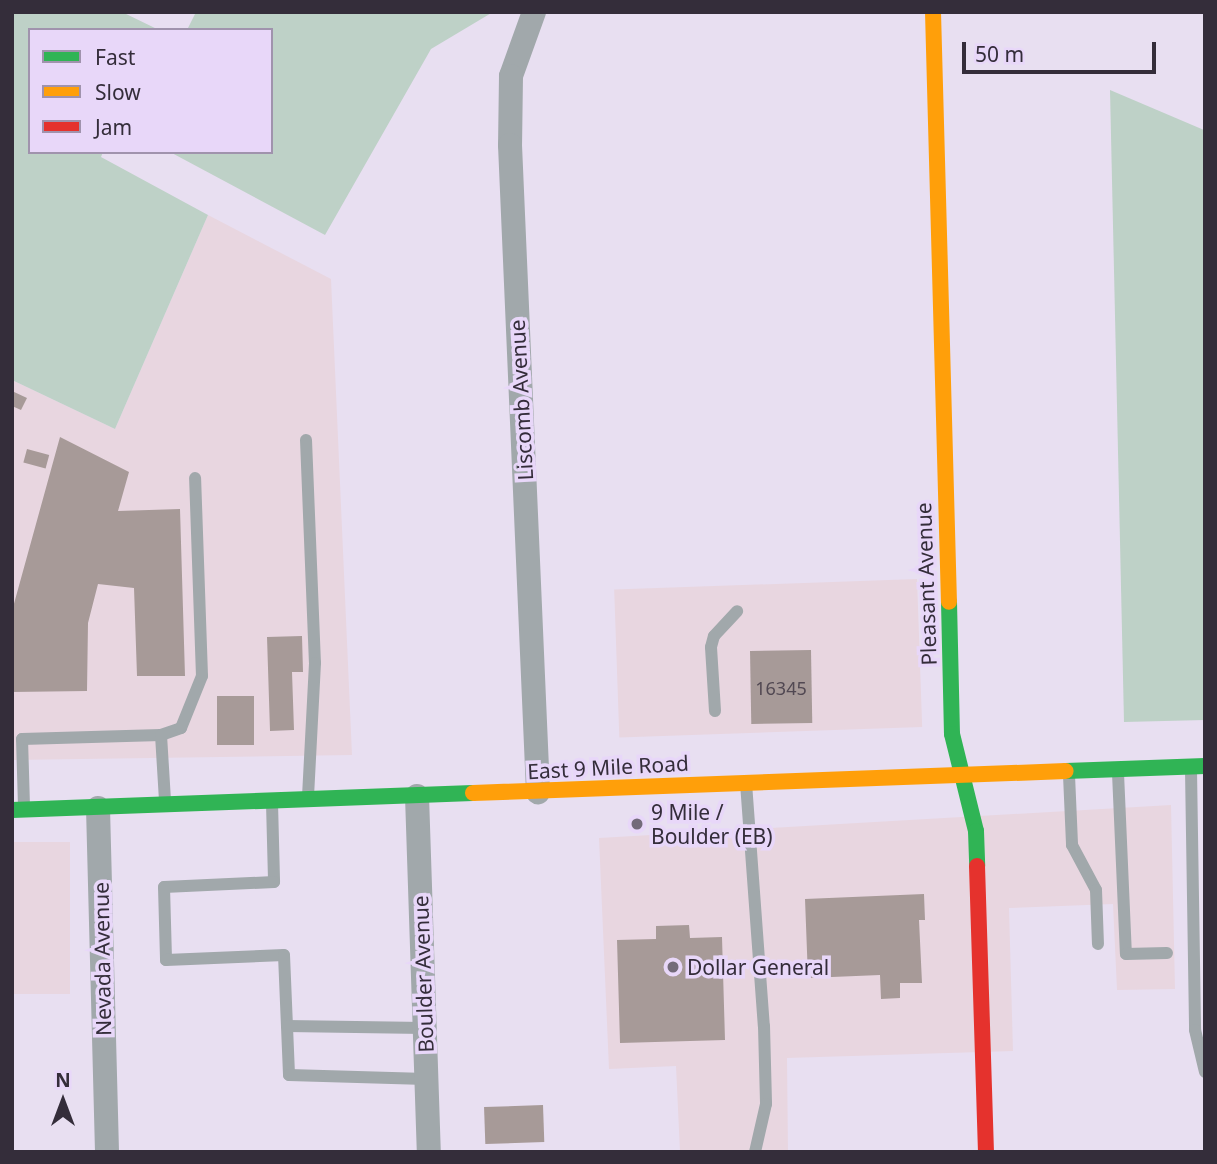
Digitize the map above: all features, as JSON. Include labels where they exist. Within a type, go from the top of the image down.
[{"type":"main road","name":"Pleasant Avenue","points":[[933,12],[952,734],[959,776],[976,831],[986,1152]]},
{"type":"main road","name":"East 9 Mile Road","points":[[18,810],[1198,766]]},
{"type":"street","name":"Liscomb Avenue","points":[[534,12],[521,38],[512,76],[510,145],[538,792]]},
{"type":"street","name":"Boulder Avenue","points":[[417,796],[429,1152]]},
{"type":"street","name":"Nevada Avenue","points":[[98,808],[107,1152]]},
{"type":"lane","points":[[306,440],[316,663],[308,800]]},
{"type":"lane","points":[[18,810],[22,739],[161,735],[181,728],[202,676],[195,478]]},
{"type":"lane","points":[[715,711],[711,647],[714,636],[737,611]]},
{"type":"lane","points":[[161,735],[166,806]]},
{"type":"lane","points":[[1198,766],[1195,1030],[1205,1072]]},
{"type":"lane","points":[[1118,769],[1126,954],[1167,953]]},
{"type":"lane","points":[[1069,771],[1072,845],[1096,890],[1098,944]]},
{"type":"lane","points":[[746,783],[765,1039],[766,1104],[755,1152]]},
{"type":"lane","points":[[272,801],[274,882],[164,887],[166,960],[284,955],[289,1075],[426,1079]]},
{"type":"lane","points":[[287,1026],[425,1028]]},
{"type":"shaded area","points":[[208,215],[331,279],[352,755],[12,760],[12,380],[115,429]]},
{"type":"shaded area","points":[[917,579],[922,727],[619,737],[614,590]]},
{"type":"shaded area","points":[[1171,805],[1175,989],[1117,990],[1113,904],[1009,908],[1013,1051],[787,1058],[788,1152],[680,1152],[676,1066],[609,1069],[599,838]]},
{"type":"shaded area","points":[[12,842],[70,842],[70,994],[12,994]]},
{"type":"green space","points":[[12,12],[122,12],[155,28],[28,28],[28,154],[102,154],[101,157],[208,215],[115,429],[12,380]]},
{"type":"green space","points":[[196,12],[493,12],[431,49],[325,235],[174,154],[273,154],[273,28],[188,28]]},
{"type":"green space","points":[[1110,90],[1204,130],[1205,720],[1124,722]]},
{"type":"building","points":[[12,391],[27,398],[21,410],[12,406]]},
{"type":"building","points":[[60,437],[129,472],[118,511],[180,509],[185,676],[137,676],[134,588],[98,584],[88,623],[87,691],[12,692],[12,611]]},
{"type":"building","points":[[27,449],[49,455],[46,468],[23,463]]},
{"type":"building","points":[[302,636],[303,672],[292,672],[294,730],[270,731],[267,637]]},
{"type":"building","points":[[811,650],[812,723],[751,724],[750,651]]},
{"type":"building","points":[[217,696],[254,696],[254,745],[217,745]]},
{"type":"building","points":[[924,894],[925,920],[919,920],[922,983],[900,983],[900,998],[881,999],[880,975],[808,978],[805,899]]},
{"type":"building","points":[[689,925],[690,938],[722,937],[725,1040],[620,1043],[617,940],[656,939],[656,926]]},
{"type":"building","points":[[543,1105],[544,1142],[485,1144],[484,1107]]},
{"type":"traffic: fast","points":[[949,602],[952,734],[976,831],[977,866]]},
{"type":"traffic: fast","points":[[1066,771],[1205,766]]},
{"type":"traffic: fast","points":[[12,810],[473,793]]},
{"type":"traffic: slow","points":[[933,12],[949,602]]},
{"type":"traffic: slow","points":[[473,793],[1066,771]]},
{"type":"traffic: jam","points":[[977,866],[986,1152]]},
{"type":"place","name":"9 Mile / Boulder (EB)","points":[[637,824]]},
{"type":"place","name":"Dollar General","points":[[673,967]]}]
